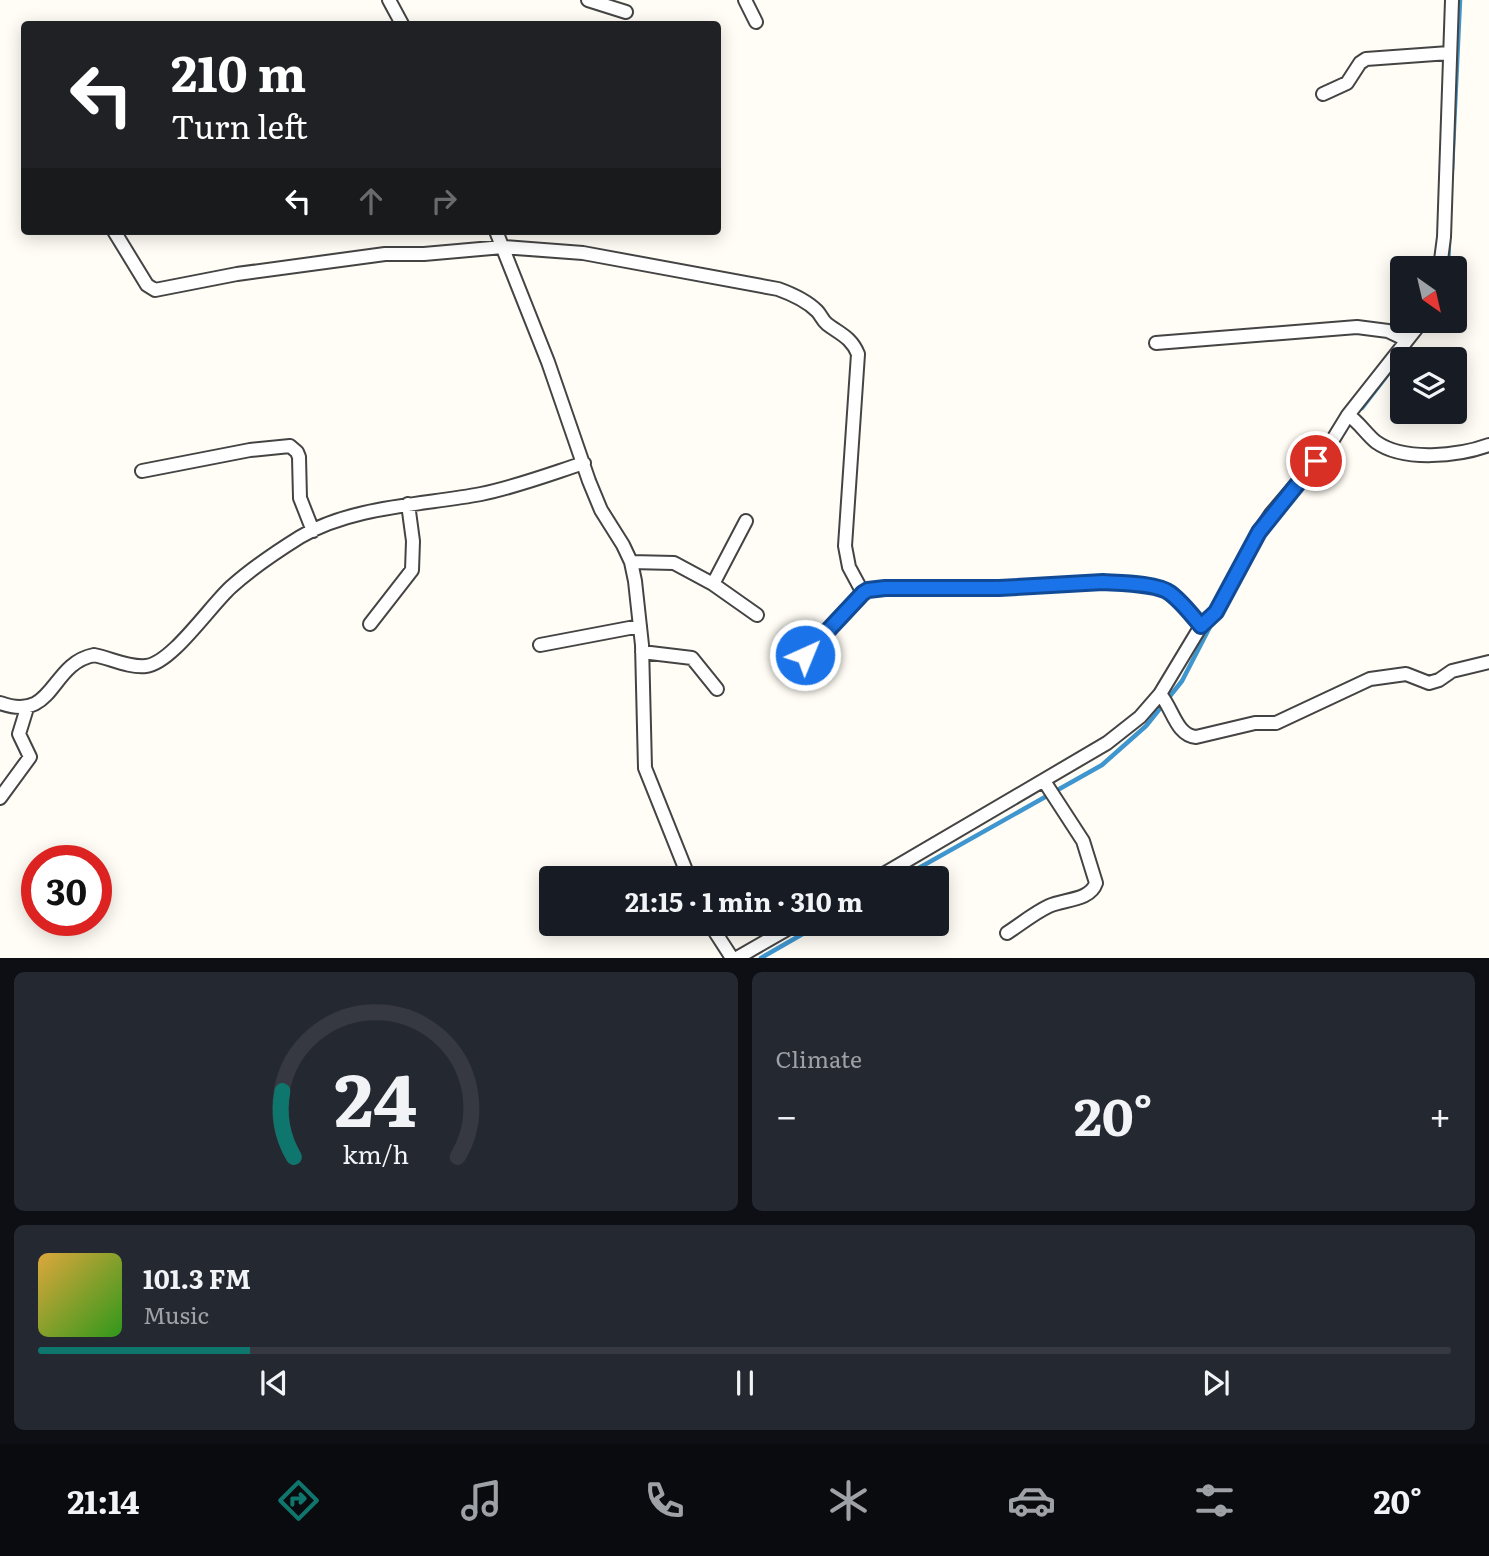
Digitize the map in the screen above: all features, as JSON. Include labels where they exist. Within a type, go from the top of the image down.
[{"type":"street","points":[[389,0],[400,21]]},
{"type":"street","points":[[588,0],[626,12]]},
{"type":"street","points":[[745,0],[756,22]]},
{"type":"street","points":[[1442,256],[1452,0]]},
{"type":"street","points":[[1323,94],[1348,83],[1366,58],[1449,53]]},
{"type":"street","points":[[116,235],[146,285],[155,290],[237,274],[385,254],[424,254],[503,247],[583,253],[778,289],[819,313],[826,323],[853,342],[858,354],[845,546],[849,567],[863,593]]},
{"type":"street","points":[[498,235],[548,362],[601,510],[624,545],[631,562],[642,652],[645,768],[684,866]]},
{"type":"street","points":[[1156,343],[1357,327],[1388,331],[1407,340]]},
{"type":"street","points":[[899,866],[1048,786],[1165,701],[1201,626],[1216,612],[1259,532],[1329,446],[1356,421],[1413,333]]},
{"type":"street","points":[[1356,421],[1376,442],[1406,452],[1449,455],[1489,444]]},
{"type":"street","points":[[142,471],[250,450],[290,446],[299,457],[300,498],[313,531]]},
{"type":"street","points":[[0,703],[27,708],[43,698],[80,659],[94,655],[138,666],[147,666],[159,660],[179,644],[231,586],[275,553],[332,523],[408,504],[484,493],[584,463]]},
{"type":"street","points":[[370,624],[412,570],[413,541],[408,504]]},
{"type":"street","points":[[713,583],[746,521]]},
{"type":"street","points":[[631,562],[674,563],[713,583],[757,615]]},
{"type":"street","points":[[805,655],[863,593],[885,588],[946,589],[1103,582],[1124,584],[1163,589],[1171,593],[1201,626]]},
{"type":"street","points":[[540,645],[640,626]]},
{"type":"street","points":[[642,652],[692,658],[717,689]]},
{"type":"street","points":[[1165,701],[1183,733],[1187,736],[1207,736],[1255,723],[1276,723],[1370,679],[1406,674],[1429,683],[1452,671],[1489,662]]},
{"type":"street","points":[[0,798],[30,757],[19,734],[27,708]]},
{"type":"street","points":[[1007,933],[1049,906],[1086,894],[1095,888],[1097,883],[1083,841],[1048,786]]},
{"type":"street","points":[[718,936],[732,957]]},
{"type":"street","points":[[737,957],[775,936]]},
{"type":"waterway","points":[[1452,170],[1460,0]]},
{"type":"waterway","points":[[1448,256],[1449,242]]},
{"type":"waterway","points":[[1362,408],[1390,372]]},
{"type":"waterway","points":[[922,866],[1102,765],[1146,726],[1182,681],[1213,621]]},
{"type":"waterway","points":[[761,958],[799,936]]},
{"type":"route","points":[[805,655],[863,593],[885,588],[999,588],[1103,582],[1124,584],[1163,589],[1171,593],[1201,626],[1216,612],[1271,514],[1316,461]]}]
